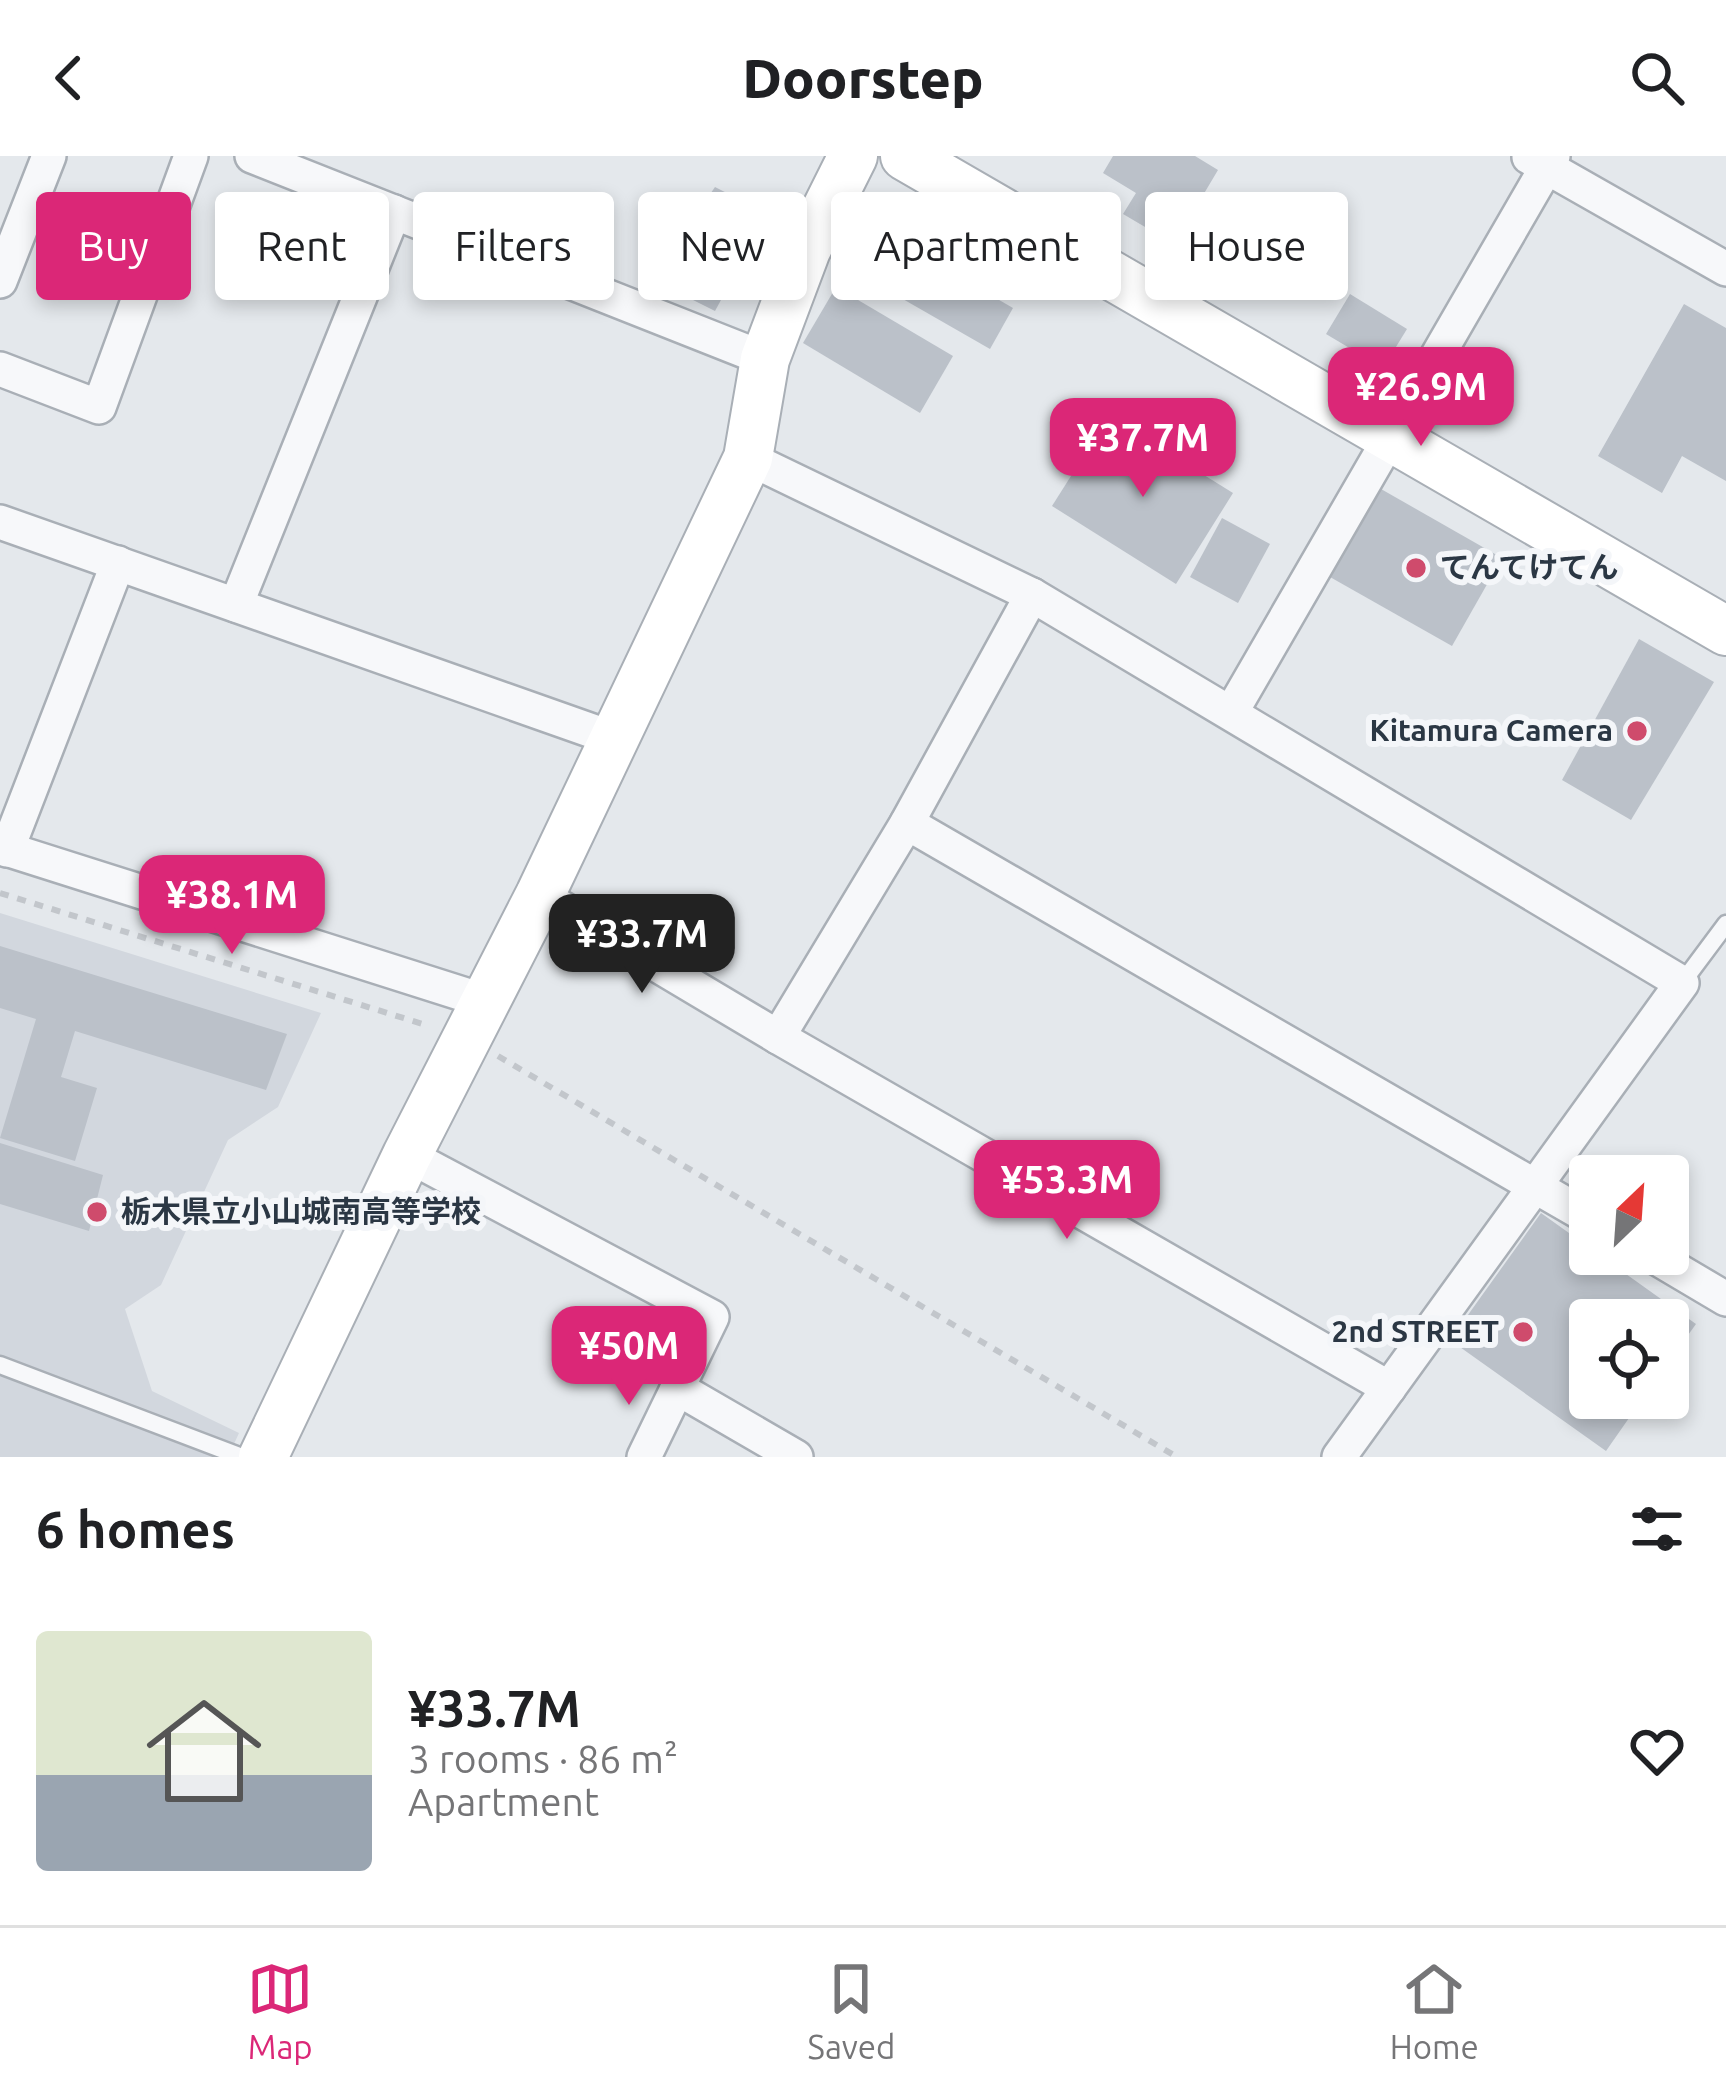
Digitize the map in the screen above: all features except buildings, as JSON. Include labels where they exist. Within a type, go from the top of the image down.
[{"type":"street","points":[[3,265],[49,156]]},
{"type":"street","points":[[0,369],[99,406],[191,156]]},
{"type":"street","points":[[252,156],[765,359]]},
{"type":"street","points":[[263,1457],[407,1155],[541,895],[748,458],[765,359],[806,250],[853,156]]},
{"type":"street","points":[[905,156],[1726,631]]},
{"type":"street","points":[[1232,711],[1543,160],[1726,268]]},
{"type":"street","points":[[236,605],[394,212]]},
{"type":"street","points":[[748,458],[1032,595],[1682,983],[1340,1457]]},
{"type":"street","points":[[0,522],[615,739]]},
{"type":"street","points":[[118,563],[3,849],[476,1019]]},
{"type":"street","points":[[778,1037],[907,823],[1032,595]]},
{"type":"street","points":[[907,823],[1569,1205]]},
{"type":"street","points":[[541,895],[778,1037],[1389,1388]]},
{"type":"street","points":[[407,1155],[712,1317],[644,1457]]},
{"type":"street","points":[[1685,1275],[1726,1300]]},
{"type":"street","points":[[677,1388],[796,1457]]},
{"type":"lane","points":[[1682,983],[1726,924]]},
{"type":"lane","points":[[0,1365],[242,1457]]},
{"type":"path","points":[[0,892],[476,1019],[1177,1457]]},
{"type":"shaded area","name":"栃木県立小山城南高等学校","points":[[0,913],[321,1013],[278,1107],[228,1140],[161,1285],[125,1309],[152,1391],[239,1433],[228,1457],[0,1457]]},
{"type":"place","name":"てんてけてん","points":[[1416,568]]},
{"type":"place","name":"Kitamura Camera","points":[[1637,731]]},
{"type":"place","name":"栃木県立小山城南高等学校","points":[[97,1212]]},
{"type":"place","name":"2nd STREET","points":[[1523,1332]]}]
